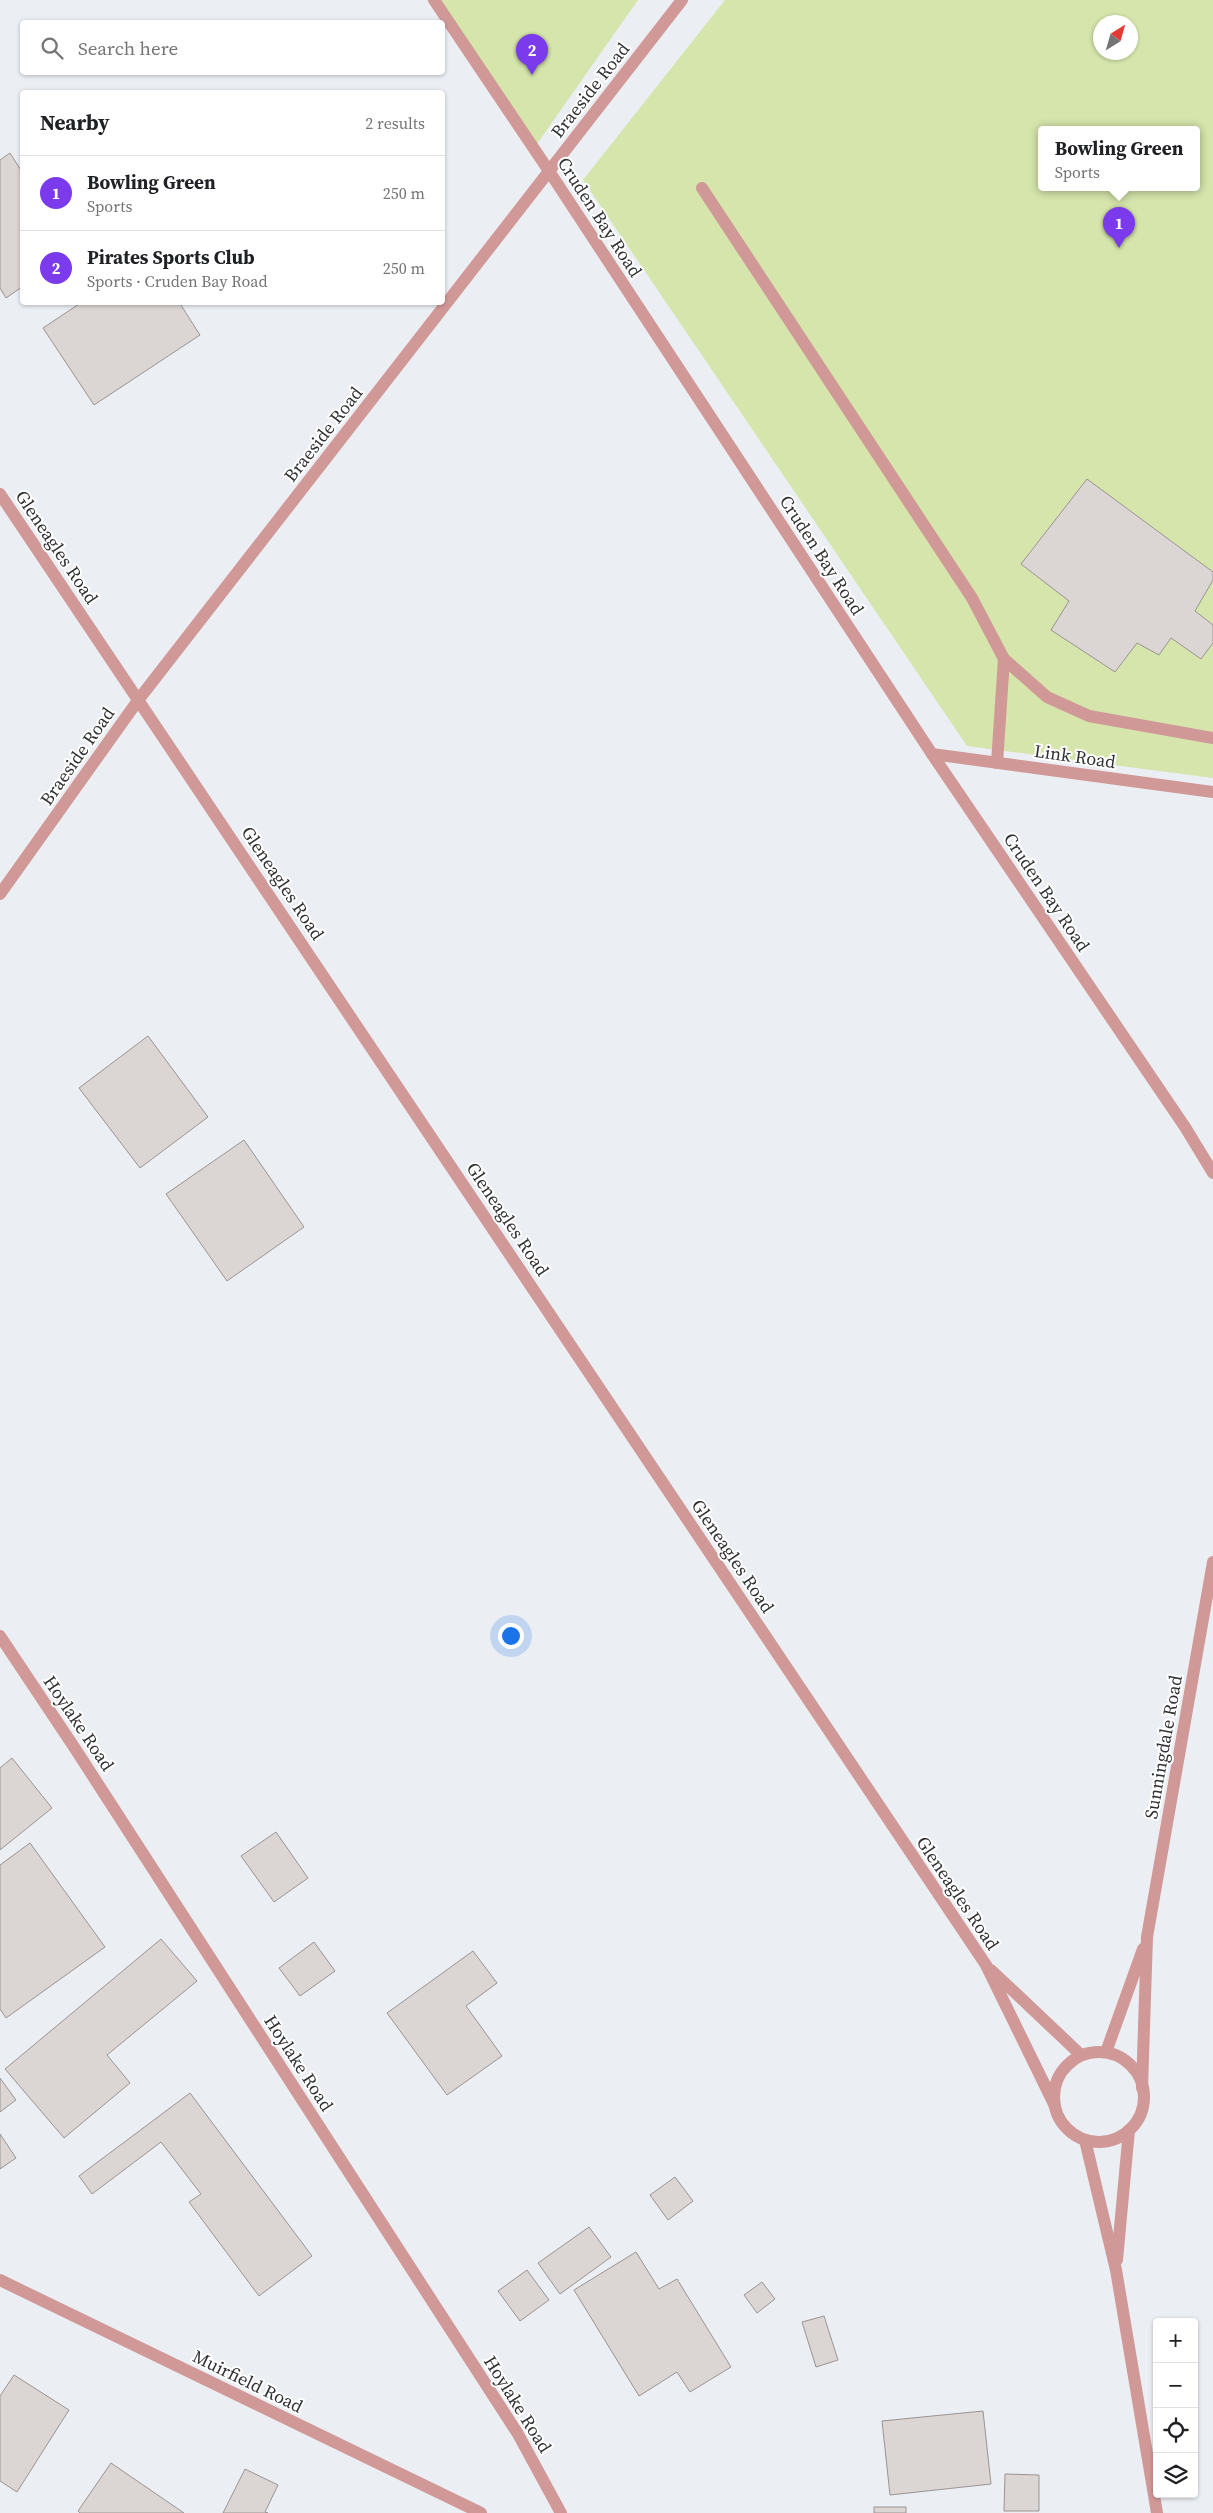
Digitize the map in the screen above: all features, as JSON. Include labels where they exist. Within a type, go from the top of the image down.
[{"type":"street","name":"Cruden Bay Road","points":[[434,0],[549,171],[932,754],[1185,1127],[1213,1174]]},
{"type":"street","name":"Braeside Road","points":[[445,305],[682,0]]},
{"type":"street","points":[[702,188],[972,598],[1004,659],[1047,697],[1089,716],[1213,738]]},
{"type":"street","name":"Braeside Road","points":[[0,894],[139,699],[445,305]]},
{"type":"street","name":"Gleneagles Road","points":[[0,494],[986,1965],[1055,2106]]},
{"type":"street","points":[[997,763],[1004,659]]},
{"type":"street","name":"Link Road","points":[[932,754],[1213,792]]},
{"type":"street","name":"Sunningdale Road","points":[[1142,2088],[1147,1937],[1213,1562]]},
{"type":"street","name":"Hoylake Road","points":[[0,1636],[76,1750],[518,2434],[561,2513]]},
{"type":"street","name":"Sunningdale Road","points":[[1106,2052],[1147,1937]]},
{"type":"street","name":"Gleneagles Road","points":[[986,1965],[1081,2055]]},
{"type":"street","points":[[1106,2052],[1129,2064],[1138,2075],[1142,2088],[1143,2103],[1139,2118],[1129,2130],[1116,2138],[1100,2142],[1085,2140],[1071,2132],[1060,2121],[1055,2106],[1054,2090],[1059,2076],[1068,2063],[1081,2055],[1106,2052]]},
{"type":"street","points":[[1116,2270],[1129,2130]]},
{"type":"street","points":[[1085,2140],[1116,2270],[1157,2513]]},
{"type":"street","name":"Muirfield Road","points":[[0,2280],[481,2513]]},
{"type":"green space","points":[[427,0],[638,0],[532,151],[445,26],[445,20],[441,20]]},
{"type":"green space","points":[[725,0],[1213,0],[1213,778],[967,746],[583,180]]},
{"type":"building","points":[[10,153],[20,169],[20,288],[6,298],[0,288],[0,160]]},
{"type":"building","points":[[78,305],[181,305],[200,335],[94,405],[43,328]]},
{"type":"building","points":[[1087,479],[1213,572],[1213,580],[1195,611],[1213,625],[1213,643],[1201,659],[1171,638],[1159,655],[1137,643],[1115,672],[1051,630],[1069,601],[1021,564]]},
{"type":"building","points":[[148,1036],[208,1117],[140,1168],[79,1088]]},
{"type":"building","points":[[244,1140],[304,1227],[227,1281],[166,1194]]},
{"type":"building","points":[[12,1758],[52,1808],[0,1850],[0,1768]]},
{"type":"building","points":[[276,1832],[308,1878],[274,1902],[241,1856]]},
{"type":"building","points":[[30,1843],[105,1947],[6,2018],[0,2009],[0,1865]]},
{"type":"building","points":[[161,1939],[197,1981],[107,2055],[130,2083],[64,2138],[5,2069]]},
{"type":"building","points":[[314,1942],[335,1971],[300,1996],[279,1968]]},
{"type":"building","points":[[473,1951],[497,1983],[466,2006],[502,2056],[447,2095],[387,2013]]},
{"type":"building","points":[[0,2078],[16,2100],[0,2112]]},
{"type":"building","points":[[190,2093],[312,2256],[259,2296],[189,2202],[201,2194],[161,2142],[92,2194],[79,2176]]},
{"type":"building","points":[[0,2134],[16,2158],[0,2169]]},
{"type":"building","points":[[675,2177],[693,2201],[668,2220],[650,2195]]},
{"type":"building","points":[[589,2227],[611,2257],[560,2294],[538,2263]]},
{"type":"building","points":[[636,2252],[659,2289],[677,2279],[731,2367],[690,2392],[677,2372],[639,2396],[574,2290]]},
{"type":"building","points":[[527,2270],[549,2300],[520,2321],[498,2291]]},
{"type":"building","points":[[762,2282],[775,2299],[757,2313],[744,2295]]},
{"type":"building","points":[[824,2316],[838,2360],[816,2367],[802,2322]]},
{"type":"building","points":[[14,2375],[69,2410],[17,2492],[0,2481],[0,2396]]},
{"type":"building","points":[[983,2411],[991,2484],[890,2495],[882,2421]]},
{"type":"building","points":[[111,2463],[184,2513],[80,2513],[78,2511]]},
{"type":"building","points":[[245,2469],[278,2485],[265,2512],[268,2513],[223,2513]]},
{"type":"building","points":[[1005,2474],[1039,2475],[1039,2511],[1004,2511]]},
{"type":"building","points":[[874,2507],[906,2507],[906,2513],[874,2513]]},
{"type":"place","name":"Pirates Sports Club","points":[[532,75]]},
{"type":"place","name":"Bowling Green","points":[[1119,248]]}]
